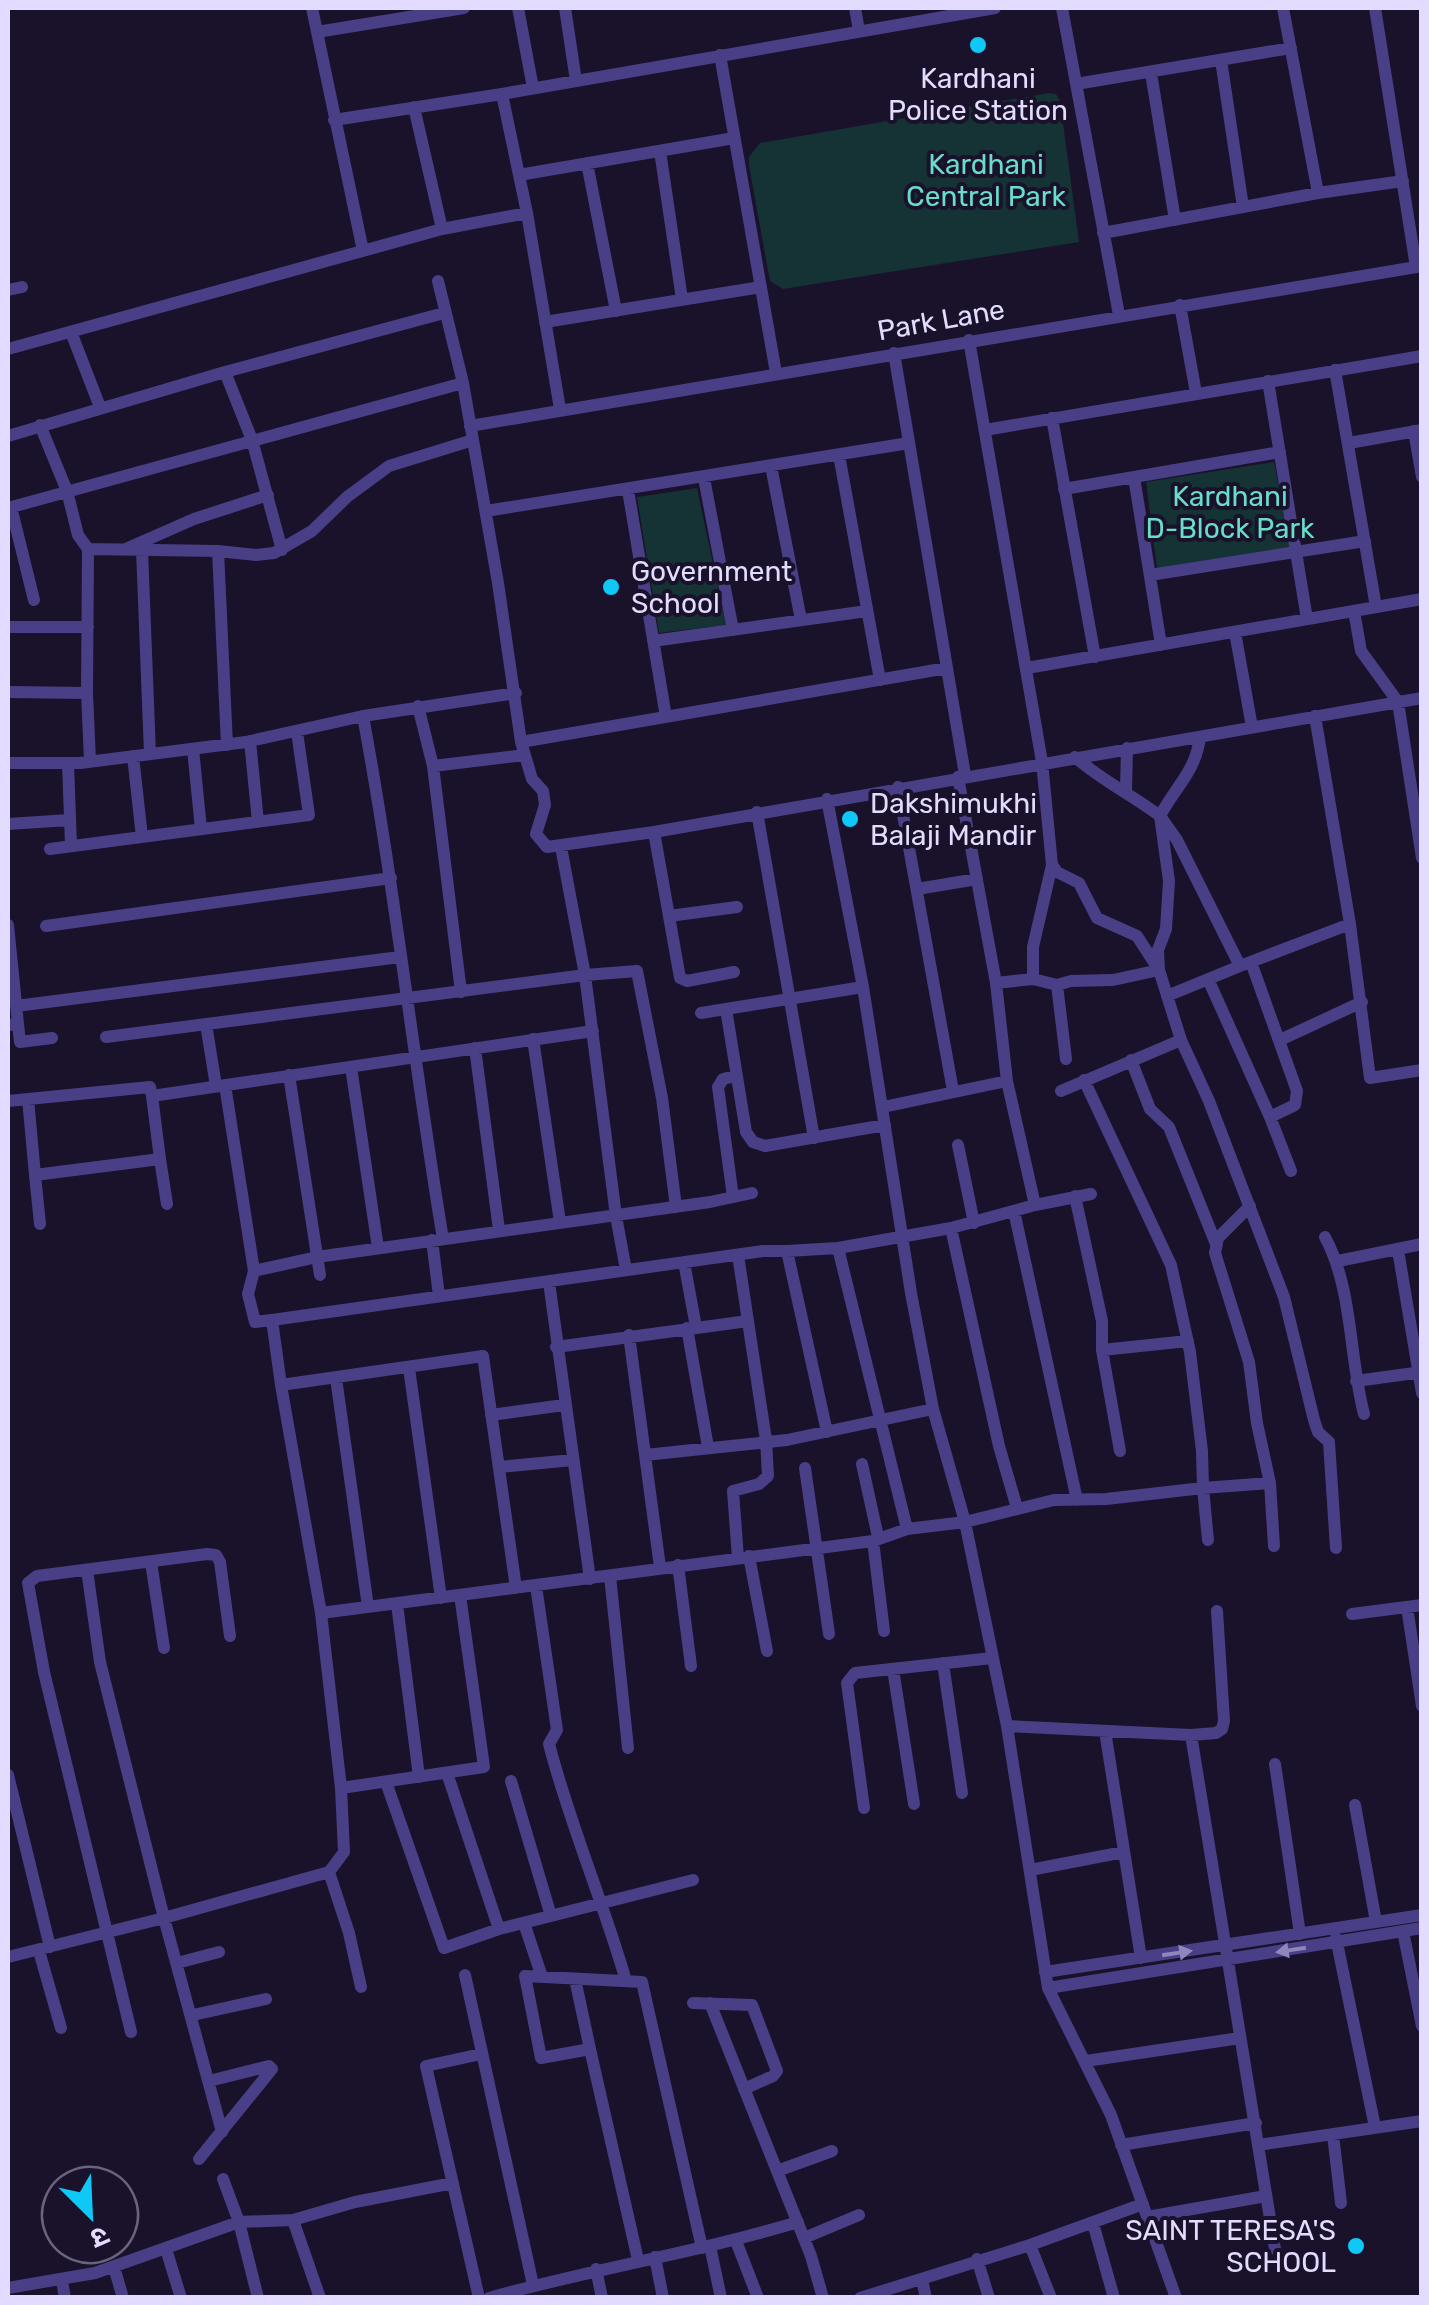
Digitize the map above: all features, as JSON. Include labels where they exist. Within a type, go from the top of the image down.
[{"type":"street","points":[[312,8],[363,251]]},
{"type":"street","points":[[317,32],[395,13],[464,8]]},
{"type":"street","points":[[518,8],[533,88]]},
{"type":"street","points":[[565,8],[576,81]]},
{"type":"street","points":[[855,8],[859,31]]},
{"type":"street","points":[[334,120],[720,56],[945,12],[996,8]]},
{"type":"street","points":[[1062,8],[1118,315]]},
{"type":"street","points":[[1283,8],[1318,193]]},
{"type":"street","points":[[1375,8],[1419,266]]},
{"type":"street","points":[[1076,84],[1291,48]]},
{"type":"street","points":[[720,56],[776,373]]},
{"type":"street","points":[[1221,60],[1244,207]]},
{"type":"street","points":[[1151,72],[1175,220]]},
{"type":"street","points":[[502,94],[527,212],[560,409]]},
{"type":"street","points":[[414,108],[442,229]]},
{"type":"street","points":[[519,175],[734,138]]},
{"type":"street","points":[[660,151],[682,300]]},
{"type":"street","points":[[587,164],[616,310]]},
{"type":"street","points":[[1103,233],[1403,181]]},
{"type":"street","points":[[8,349],[442,229],[527,212]]},
{"type":"street","name":"Park Lane","points":[[282,550],[312,531],[389,466],[472,433],[560,409],[1419,266]]},
{"type":"street","points":[[438,281],[463,383],[523,749],[532,779],[544,791],[545,805],[536,834],[547,847],[654,832],[1422,698]]},
{"type":"street","points":[[545,322],[761,286]]},
{"type":"street","points":[[1180,305],[1196,393]]},
{"type":"street","points":[[8,436],[444,313]]},
{"type":"street","points":[[71,332],[100,407]]},
{"type":"street","points":[[969,340],[1042,762],[1052,866],[1035,934],[1033,979]]},
{"type":"street","points":[[894,353],[996,983],[1007,1081],[1035,1205]]},
{"type":"street","points":[[985,430],[1422,356]]},
{"type":"street","points":[[1335,370],[1376,607]]},
{"type":"street","points":[[88,549],[218,551],[256,556],[282,550],[252,440],[226,372]]},
{"type":"street","points":[[1268,381],[1308,619]]},
{"type":"street","points":[[34,600],[9,508],[463,383]]},
{"type":"street","points":[[1052,418],[1095,657]]},
{"type":"street","points":[[40,425],[66,491],[78,535],[88,549],[90,762]]},
{"type":"street","points":[[1348,442],[1418,431],[1422,477]]},
{"type":"street","points":[[486,512],[909,442]]},
{"type":"street","points":[[1064,489],[1280,452]]},
{"type":"street","points":[[839,454],[880,680]]},
{"type":"street","points":[[771,466],[802,620]]},
{"type":"street","points":[[1134,477],[1161,645]]},
{"type":"street","points":[[704,478],[733,630]]},
{"type":"street","points":[[628,490],[666,716]]},
{"type":"street","points":[[126,550],[194,519],[268,495]]},
{"type":"street","points":[[1150,575],[1365,541]]},
{"type":"street","points":[[142,550],[150,754]]},
{"type":"street","points":[[218,551],[227,744]]},
{"type":"street","points":[[1027,668],[1422,599]]},
{"type":"street","points":[[653,641],[868,610]]},
{"type":"street","points":[[1354,611],[1361,651],[1398,702],[1422,858]]},
{"type":"street","points":[[8,626],[88,627]]},
{"type":"street","points":[[1235,632],[1252,727]]},
{"type":"street","points":[[432,766],[666,716],[947,668]]},
{"type":"street","points":[[8,692],[87,693]]},
{"type":"street","points":[[8,764],[90,762],[250,742],[363,716],[516,693]]},
{"type":"street","points":[[418,706],[432,766],[461,992]]},
{"type":"street","points":[[363,716],[416,1057],[438,1240],[439,1296]]},
{"type":"street","points":[[1315,716],[1362,1002],[1370,1078],[1422,1070]]},
{"type":"street","points":[[50,849],[310,815],[297,732]]},
{"type":"street","points":[[1200,737],[1198,759],[1175,788],[1160,816],[1169,882],[1166,928],[1158,950],[1159,970],[1182,1040],[1284,1297],[1318,1432],[1329,1442],[1336,1548]]},
{"type":"street","points":[[250,742],[258,822]]},
{"type":"street","points":[[194,748],[202,829]]},
{"type":"street","points":[[1126,790],[1127,748]]},
{"type":"street","points":[[133,756],[142,837]]},
{"type":"street","points":[[1075,757],[1160,816],[1246,964],[1280,1040],[1297,1099],[1288,1110],[1270,1117]]},
{"type":"street","points":[[68,763],[71,846]]},
{"type":"street","points":[[898,787],[953,1092]]},
{"type":"street","points":[[827,800],[884,1108],[901,1237],[933,1408],[965,1522],[1006,1726],[1048,1988],[1086,2061],[1121,2145],[1176,2298]]},
{"type":"street","points":[[757,812],[814,1138]]},
{"type":"street","points":[[8,824],[69,820]]},
{"type":"street","points":[[654,832],[683,980],[734,972]]},
{"type":"street","points":[[561,847],[585,975],[626,1270]]},
{"type":"street","points":[[1052,866],[1079,883],[1102,923],[1138,936],[1159,970]]},
{"type":"street","points":[[46,926],[391,878]]},
{"type":"street","points":[[917,889],[977,879]]},
{"type":"street","points":[[669,916],[737,907]]},
{"type":"street","points":[[1167,996],[1350,924]]},
{"type":"street","points":[[8,933],[16,1006],[13,1025],[20,1042],[52,1038]]},
{"type":"street","points":[[16,1006],[400,957]]},
{"type":"street","points":[[996,983],[1033,979],[1057,985],[1113,980],[1159,970]]},
{"type":"street","points":[[106,1036],[632,971],[640,975],[676,1207]]},
{"type":"street","points":[[1208,979],[1291,1170]]},
{"type":"street","points":[[1057,985],[1066,1059]]},
{"type":"street","points":[[702,1012],[863,986]]},
{"type":"street","points":[[1280,1040],[1362,1002]]},
{"type":"street","points":[[726,1009],[746,1132],[753,1142],[766,1146],[885,1125]]},
{"type":"street","points":[[206,1024],[254,1271],[248,1294],[255,1322],[280,1319]]},
{"type":"street","points":[[152,1096],[592,1031]]},
{"type":"street","points":[[533,1040],[560,1222]]},
{"type":"street","points":[[1061,1091],[1182,1040]]},
{"type":"street","points":[[475,1048],[499,1230]]},
{"type":"street","points":[[1130,1060],[1150,1109],[1169,1127],[1216,1244],[1217,1263],[1250,1362],[1259,1436],[1270,1483],[1274,1546]]},
{"type":"street","points":[[351,1067],[378,1248]]},
{"type":"street","points":[[289,1075],[320,1275]]},
{"type":"street","points":[[733,1197],[718,1087],[724,1079],[735,1076]]},
{"type":"street","points":[[1084,1080],[1171,1265],[1188,1341],[1208,1540]]},
{"type":"street","points":[[884,1108],[1007,1081]]},
{"type":"street","points":[[8,1101],[150,1087],[166,1204]]},
{"type":"street","points":[[28,1099],[40,1224]]},
{"type":"street","points":[[958,1145],[974,1224]]},
{"type":"street","points":[[35,1175],[160,1158]]},
{"type":"street","points":[[254,1271],[317,1257],[752,1193]]},
{"type":"street","points":[[8,1958],[329,1872],[344,1852],[341,1788],[321,1613],[272,1320],[738,1255],[838,1248],[974,1224],[1035,1205],[1091,1194]]},
{"type":"street","points":[[1075,1196],[1102,1320],[1102,1350],[1120,1451]]},
{"type":"street","points":[[1216,1244],[1250,1206]]},
{"type":"street","points":[[1014,1212],[1077,1500]]},
{"type":"street","points":[[950,1228],[999,1446],[1018,1508]]},
{"type":"street","points":[[1325,1237],[1338,1261],[1364,1414]]},
{"type":"street","points":[[1338,1261],[1422,1244]]},
{"type":"street","points":[[838,1248],[907,1529]]},
{"type":"street","points":[[1398,1250],[1422,1393]]},
{"type":"street","points":[[787,1251],[827,1432]]},
{"type":"street","points":[[738,1255],[768,1476],[765,1482],[733,1491],[767,1651]]},
{"type":"street","points":[[684,1262],[708,1447]]},
{"type":"street","points":[[549,1282],[590,1579]]},
{"type":"street","points":[[556,1347],[748,1321]]},
{"type":"street","points":[[629,1335],[660,1567]]},
{"type":"street","points":[[1102,1350],[1188,1341]]},
{"type":"street","points":[[281,1385],[483,1356],[516,1588]]},
{"type":"street","points":[[409,1368],[442,1598]]},
{"type":"street","points":[[1356,1381],[1420,1372]]},
{"type":"street","points":[[336,1378],[368,1607]]},
{"type":"street","points":[[492,1415],[564,1405]]},
{"type":"street","points":[[645,1455],[787,1440],[933,1408]]},
{"type":"street","points":[[499,1467],[572,1460]]},
{"type":"street","points":[[862,1464],[875,1539],[884,1631]]},
{"type":"street","points":[[806,1468],[828,1634]]},
{"type":"street","points":[[321,1613],[818,1548],[875,1539],[907,1529],[965,1522],[1054,1500],[1270,1483]]},
{"type":"street","points":[[131,2032],[44,1672],[28,1583],[36,1576],[216,1556],[230,1636]]},
{"type":"street","points":[[151,1562],[164,1648]]},
{"type":"street","points":[[678,1565],[690,1666]]},
{"type":"street","points":[[87,1570],[100,1662],[222,2132]]},
{"type":"street","points":[[610,1576],[628,1748]]},
{"type":"street","points":[[536,1586],[557,1730],[549,1744],[570,1820],[603,1902],[626,1981]]},
{"type":"street","points":[[341,1788],[484,1767],[460,1596]]},
{"type":"street","points":[[397,1604],[420,1777]]},
{"type":"street","points":[[1352,1614],[1414,1606],[1422,1706]]},
{"type":"street","points":[[1006,1726],[1216,1733],[1222,1729],[1217,1612]]},
{"type":"street","points":[[864,1808],[847,1683],[855,1673],[992,1658]]},
{"type":"street","points":[[942,1663],[962,1793]]},
{"type":"street","points":[[893,1669],[914,1804]]},
{"type":"street","points":[[1105,1730],[1141,1958]]},
{"type":"street","points":[[1191,1735],[1274,2250]]},
{"type":"street","points":[[1274,1764],[1300,1934]]},
{"type":"street","points":[[446,1773],[499,1929]]},
{"type":"street","points":[[8,1775],[61,2028]]},
{"type":"street","points":[[511,1781],[551,1916]]},
{"type":"street","points":[[386,1782],[444,1948],[524,1922],[692,1880]]},
{"type":"street","points":[[1355,1805],[1376,1922]]},
{"type":"street","points":[[1030,1870],[1124,1852]]},
{"type":"street","points":[[329,1872],[349,1933],[360,1987]]},
{"type":"street","points":[[1048,1988],[1335,1935],[1376,1922],[1422,1914]]},
{"type":"street","points":[[524,1922],[542,1977]]},
{"type":"street","points":[[1046,1972],[1141,1958],[1225,1953],[1300,1934],[1422,1928]]},
{"type":"street","points":[[1404,1931],[1422,2026]]},
{"type":"street","points":[[1335,1935],[1375,2127]]},
{"type":"street","points":[[177,1963],[218,1952]]},
{"type":"street","points":[[465,1976],[538,2289]]},
{"type":"street","points":[[590,2049],[541,2058],[524,1976],[642,1982],[722,2298]]},
{"type":"street","points":[[576,1979],[638,2260]]},
{"type":"street","points":[[193,2015],[266,1999]]},
{"type":"street","points":[[693,2003],[746,2003],[754,2010],[776,2071],[744,2089]]},
{"type":"street","points":[[710,2003],[798,2222],[824,2298]]},
{"type":"street","points":[[1086,2061],[1240,2038]]},
{"type":"street","points":[[479,2298],[426,2066],[482,2054]]},
{"type":"street","points":[[199,2159],[272,2070],[269,2066],[209,2081]]},
{"type":"street","points":[[1258,2145],[1422,2120]]},
{"type":"street","points":[[1121,2145],[1256,2123]]},
{"type":"street","points":[[1333,2135],[1341,2203]]},
{"type":"street","points":[[777,2171],[832,2151]]},
{"type":"street","points":[[223,2179],[239,2222],[258,2298]]},
{"type":"street","points":[[8,2288],[62,2281],[114,2267],[239,2222],[293,2220],[354,2202],[453,2184]]},
{"type":"street","points":[[860,2298],[1146,2210],[1266,2196]]},
{"type":"street","points":[[804,2238],[858,2215]]},
{"type":"street","points":[[293,2220],[320,2298]]},
{"type":"street","points":[[489,2298],[538,2289],[596,2269],[736,2241],[798,2222]]},
{"type":"street","points":[[1093,2224],[1114,2298]]},
{"type":"street","points":[[736,2241],[758,2298]]},
{"type":"street","points":[[1030,2245],[1051,2298]]},
{"type":"street","points":[[166,2248],[180,2298]]},
{"type":"street","points":[[654,2257],[662,2298]]},
{"type":"street","points":[[976,2260],[988,2298]]},
{"type":"street","points":[[114,2267],[123,2298]]},
{"type":"street","points":[[596,2269],[602,2298]]},
{"type":"street","points":[[922,2280],[926,2298]]},
{"type":"street","points":[[62,2281],[65,2298]]},
{"type":"green space","name":"Kardhani Central Park","points":[[1056,94],[1060,101],[1079,242],[783,289],[770,281],[749,166],[749,157],[760,143]]},
{"type":"green space","name":"Kardhani D-Block Park","points":[[1274,462],[1291,547],[1157,568],[1146,482]]},
{"type":"green space","points":[[697,488],[726,625],[659,633],[637,497]]},
{"type":"place","name":"Kardhani Police Station","points":[[978,45]]},
{"type":"place","name":"Government School","points":[[611,587]]},
{"type":"place","name":"Dakshimukhi Balaji Mandir","points":[[850,819]]},
{"type":"place","name":"SAINT TERESA'S SCHOOL","points":[[1356,2246]]}]
